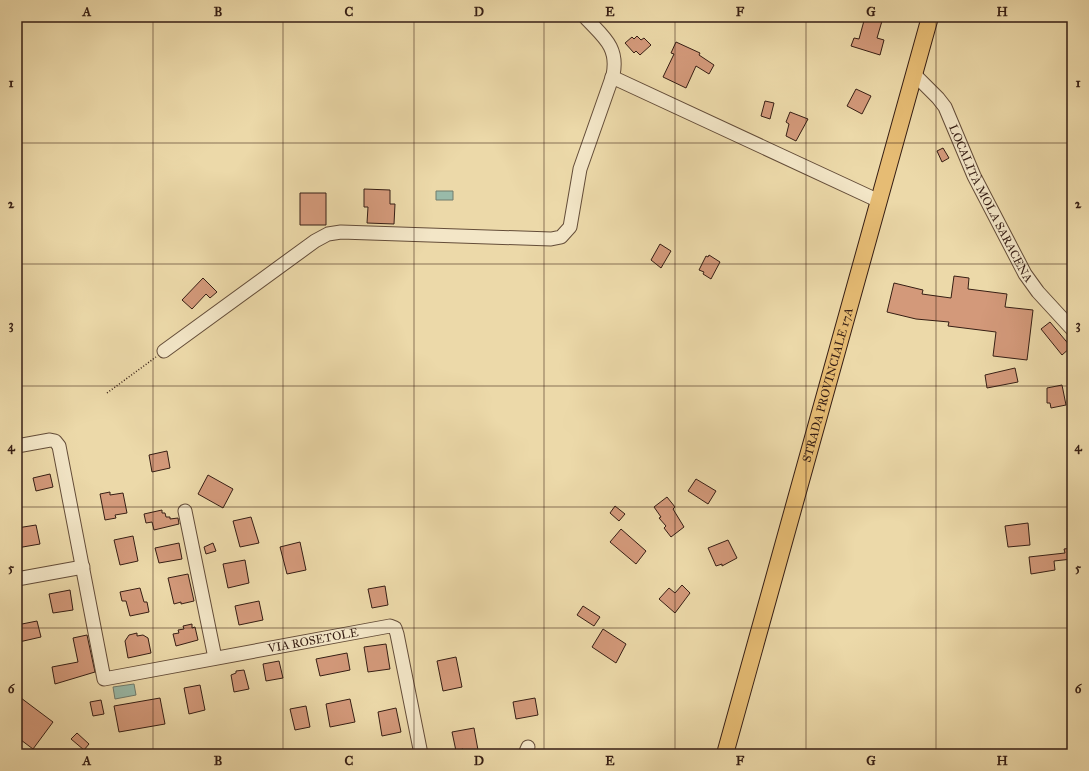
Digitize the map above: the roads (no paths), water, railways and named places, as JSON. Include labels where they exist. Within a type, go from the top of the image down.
[{"type":"main road","name":"STRADA PROVINCIALE 17A","points":[[726,754],[930,17]]},
{"type":"street","points":[[164,351],[315,241],[328,234],[341,232],[551,239],[561,237],[570,227],[582,164],[612,77],[615,62],[611,46],[585,17]]},
{"type":"street","name":"LOCALITÀ MOLA SARACENA","points":[[914,74],[938,98],[944,107],[974,176],[1025,274],[1038,292],[1072,329]]},
{"type":"street","points":[[612,77],[879,201]]},
{"type":"street","points":[[17,446],[50,440],[58,444],[64,463],[83,567],[17,579]]},
{"type":"street","points":[[185,511],[215,658]]},
{"type":"street","name":"VIA ROSETOLE","points":[[83,567],[104,679],[384,626],[393,627],[398,634],[421,754]]}]
